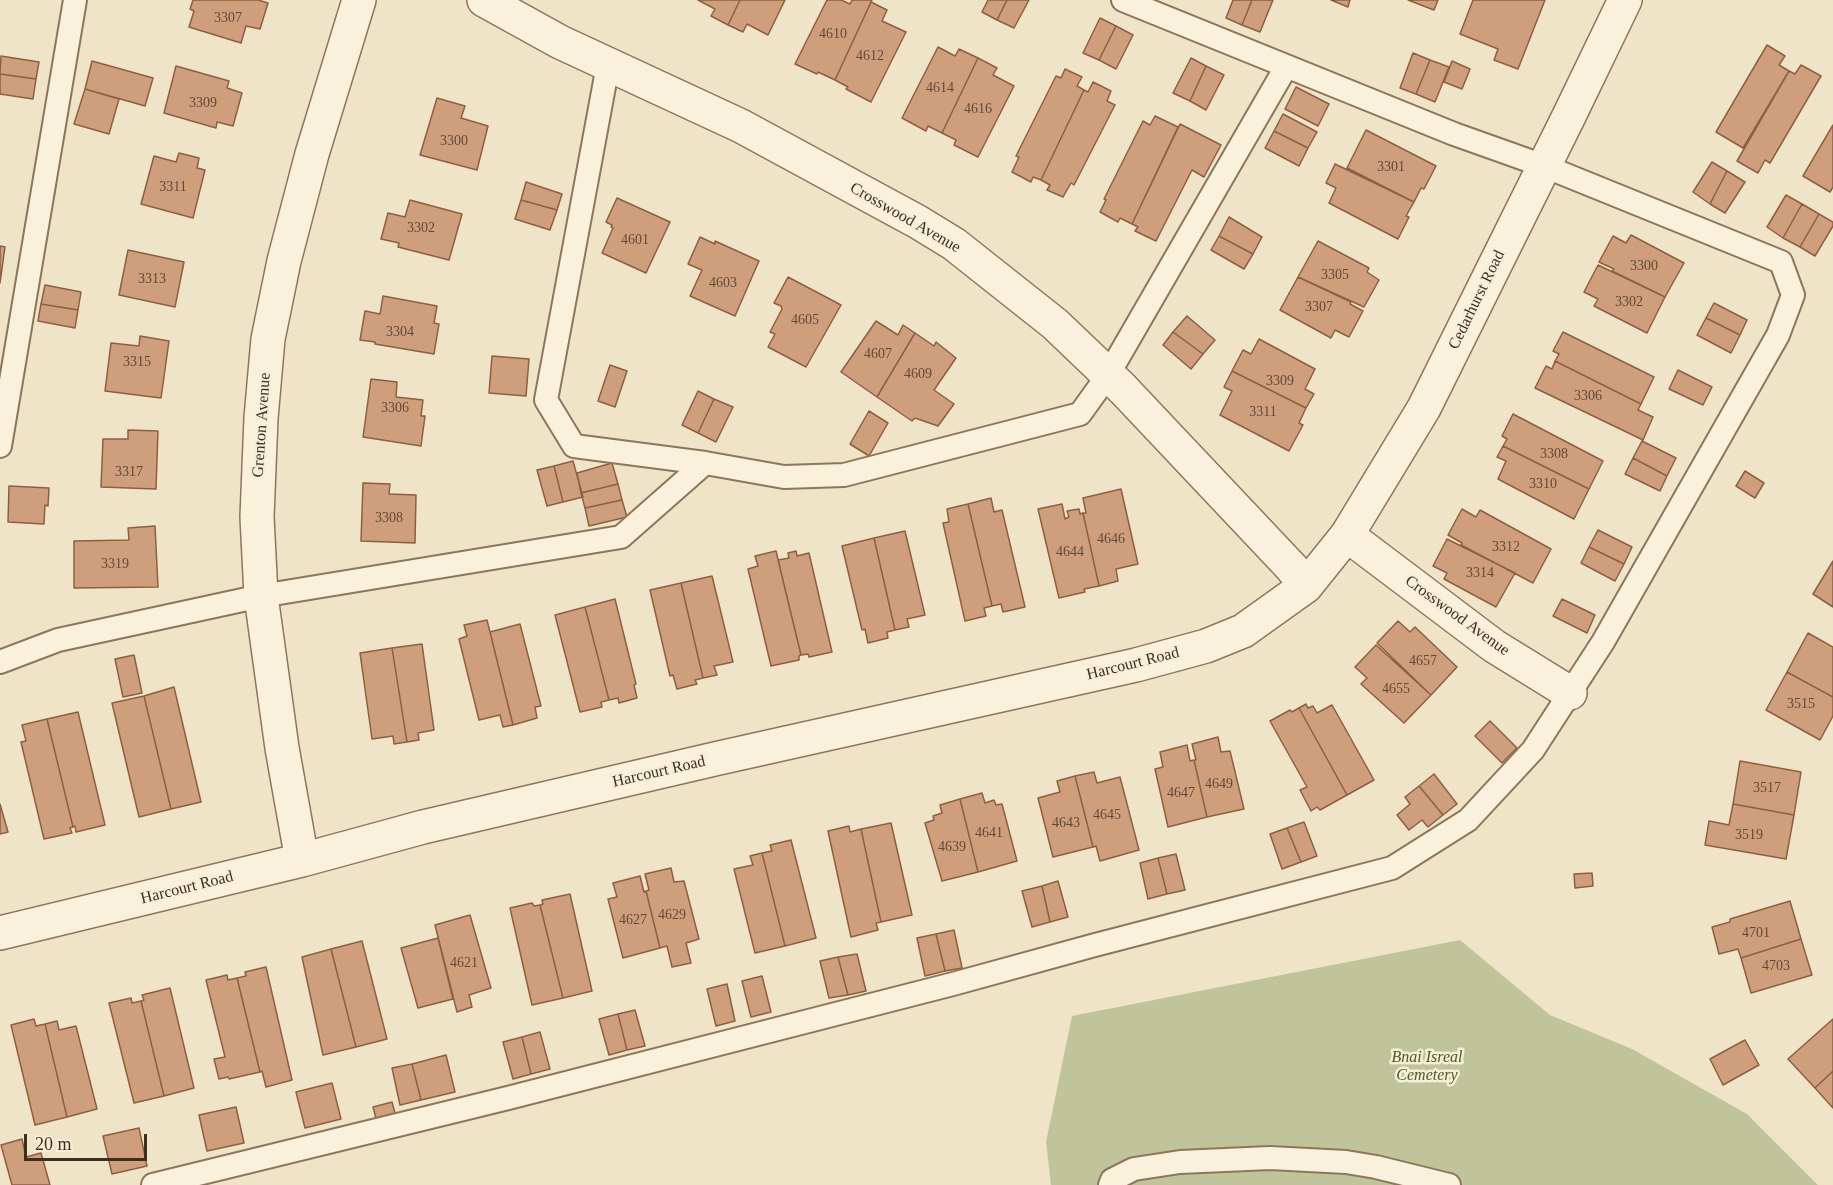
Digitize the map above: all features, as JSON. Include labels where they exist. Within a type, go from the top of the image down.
[{"type":"street","name":"Grenton Avenue","points":[[302,860],[282,748],[261,596],[257,517],[261,418],[268,339],[284,261],[303,186],[359,0]]},
{"type":"street","name":"Crosswood Avenue","points":[[484,0],[560,42],[741,126],[954,244],[1055,324],[1108,375],[1292,568],[1306,586]]},
{"type":"street","name":"Cedarhurst Road","points":[[1306,586],[1347,535],[1424,408],[1625,0]]},
{"type":"street","name":"Crosswood Avenue","points":[[1347,535],[1494,646],[1570,693]]},
{"type":"street","name":"Harcourt Road","points":[[0,933],[302,860],[423,827],[1136,665],[1206,646],[1243,632],[1306,586]]},
{"type":"lane","points":[[0,446],[75,0]]},
{"type":"lane","points":[[153,1185],[508,1098],[1392,868],[1468,820],[1533,750],[1603,642],[1778,335],[1793,295],[1781,261],[1544,166],[1454,134],[1123,0]]},
{"type":"lane","points":[[608,65],[546,400],[574,446],[705,463],[784,477],[844,476],[1080,414],[1108,375],[1286,67]]},
{"type":"lane","points":[[0,662],[58,640],[261,596],[621,537],[705,463]]},
{"type":"lane","points":[[1110,1185],[1112,1180],[1134,1169],[1180,1162],[1270,1158],[1346,1162],[1449,1185]]},
{"type":"green space","name":"Bnai Isreal Cemetery","points":[[1460,940],[1550,1015],[1632,1049],[1747,1114],[1818,1185],[1051,1185],[1046,1142],[1072,1016]]},
{"type":"building","points":[[193,0],[258,0],[268,3],[260,29],[246,26],[241,43],[189,27],[194,11],[190,9]]},
{"type":"building","points":[[698,0],[740,0],[728,25],[711,16],[715,9]]},
{"type":"building","points":[[740,0],[785,0],[768,35],[747,24],[743,32],[728,25]]},
{"type":"building","points":[[827,0],[841,0],[850,4],[852,0],[872,0],[835,80],[795,64]]},
{"type":"building","points":[[988,0],[1007,0],[997,20],[982,12]]},
{"type":"building","points":[[1007,0],[1029,0],[1014,28],[997,20]]},
{"type":"building","points":[[1233,0],[1252,0],[1242,25],[1226,18]]},
{"type":"building","points":[[1252,0],[1273,0],[1260,32],[1242,25]]},
{"type":"building","points":[[1331,0],[1350,0],[1348,7]]},
{"type":"building","points":[[1408,0],[1438,0],[1434,10]]},
{"type":"building","points":[[1473,0],[1545,0],[1518,69],[1494,60],[1498,49],[1460,34]]},
{"type":"building","points":[[871,2],[887,10],[882,21],[906,32],[871,102],[846,89],[848,87],[835,80]]},
{"type":"building","points":[[1100,18],[1116,26],[1099,60],[1083,53]]},
{"type":"building","points":[[1116,26],[1133,35],[1116,69],[1099,60]]},
{"type":"building","points":[[1767,45],[1785,56],[1779,65],[1789,71],[1743,148],[1716,132]]},
{"type":"building","points":[[938,47],[955,56],[959,49],[978,58],[942,133],[928,126],[926,131],[902,118]]},
{"type":"building","points":[[1413,53],[1430,60],[1416,94],[1400,88]]},
{"type":"building","points":[[1,56],[39,62],[36,79],[0,74]]},
{"type":"building","points":[[978,58],[997,68],[993,75],[1014,86],[978,157],[954,145],[956,140],[942,133]]},
{"type":"building","points":[[1191,58],[1206,66],[1190,101],[1173,93]]},
{"type":"building","points":[[1430,60],[1449,67],[1435,102],[1416,94]]},
{"type":"building","points":[[92,61],[153,78],[145,106],[85,89]]},
{"type":"building","points":[[1452,61],[1470,69],[1462,89],[1444,82]]},
{"type":"building","points":[[1801,65],[1821,76],[1770,163],[1765,160],[1758,173],[1737,161],[1789,71],[1795,74]]},
{"type":"building","points":[[176,66],[229,81],[227,88],[242,93],[233,126],[217,122],[216,128],[164,113]]},
{"type":"building","points":[[1206,66],[1224,75],[1206,110],[1190,101]]},
{"type":"building","points":[[1065,69],[1082,77],[1077,86],[1084,90],[1041,180],[1033,177],[1031,182],[1012,172],[1019,157],[1016,156],[1056,76],[1061,78]]},
{"type":"building","points":[[0,74],[36,79],[33,99],[0,94]]},
{"type":"building","points":[[1093,82],[1111,91],[1107,101],[1115,105],[1074,185],[1071,183],[1063,197],[1047,190],[1050,185],[1041,180],[1084,90],[1088,92]]},
{"type":"building","points":[[1296,87],[1329,104],[1318,126],[1285,109]]},
{"type":"building","points":[[85,89],[119,99],[109,134],[74,124]]},
{"type":"building","points":[[437,98],[465,106],[461,118],[488,126],[477,170],[420,155]]},
{"type":"building","points":[[1283,114],[1317,132],[1308,148],[1274,131]]},
{"type":"building","points":[[1155,116],[1178,127],[1132,224],[1120,218],[1118,222],[1100,212],[1106,200],[1104,199],[1143,121],[1150,125]]},
{"type":"building","points":[[1180,124],[1221,145],[1204,177],[1192,170],[1156,241],[1135,231],[1138,227],[1132,224]]},
{"type":"building","points":[[1833,125],[1833,187],[1830,192],[1803,176]]},
{"type":"building","points":[[1366,130],[1436,166],[1414,202],[1347,168]]},
{"type":"building","points":[[1274,131],[1308,148],[1299,166],[1265,148]]},
{"type":"building","points":[[179,153],[199,158],[197,168],[205,170],[193,218],[141,204],[154,156],[176,162]]},
{"type":"building","points":[[1712,162],[1727,171],[1710,204],[1693,192]]},
{"type":"building","points":[[1335,164],[1414,202],[1398,239],[1329,203],[1336,188],[1326,183]]},
{"type":"building","points":[[1727,171],[1745,182],[1725,213],[1710,204]]},
{"type":"building","points":[[526,182],[562,194],[557,210],[521,200]]},
{"type":"building","points":[[1786,195],[1802,204],[1783,238],[1767,227]]},
{"type":"building","points":[[617,198],[670,222],[646,273],[602,253],[613,228],[606,222]]},
{"type":"building","points":[[410,200],[462,214],[449,260],[398,247],[399,243],[381,239],[388,213],[405,217]]},
{"type":"building","points":[[521,200],[557,210],[550,230],[515,219]]},
{"type":"building","points":[[1802,204],[1819,214],[1800,247],[1783,238]]},
{"type":"building","points":[[1819,214],[1833,222],[1833,226],[1815,256],[1800,247]]},
{"type":"building","points":[[1229,217],[1262,237],[1253,254],[1219,236]]},
{"type":"building","points":[[1631,235],[1684,263],[1665,297],[1612,271],[1614,269],[1599,262],[1613,236],[1626,243]]},
{"type":"building","points":[[1219,236],[1253,254],[1244,269],[1211,250]]},
{"type":"building","points":[[700,237],[715,244],[715,241],[759,261],[735,316],[690,296],[702,270],[688,264]]},
{"type":"building","points":[[1318,241],[1369,268],[1367,272],[1379,280],[1364,307],[1298,277]]},
{"type":"building","points":[[0,246],[5,247],[0,283]]},
{"type":"building","points":[[128,250],[184,262],[175,307],[119,295]]},
{"type":"building","points":[[1598,265],[1665,297],[1647,333],[1594,306],[1598,299],[1584,292]]},
{"type":"building","points":[[788,277],[841,305],[806,367],[768,347],[775,334],[770,332],[782,309],[774,303]]},
{"type":"building","points":[[1298,277],[1351,302],[1350,304],[1363,311],[1349,337],[1335,330],[1331,338],[1280,310]]},
{"type":"building","points":[[45,285],[81,292],[78,310],[41,304]]},
{"type":"building","points":[[383,296],[437,306],[434,323],[439,324],[434,354],[360,340],[365,311],[380,314]]},
{"type":"building","points":[[1714,303],[1747,320],[1740,335],[1706,318]]},
{"type":"building","points":[[41,304],[78,310],[75,328],[38,321]]},
{"type":"building","points":[[1187,316],[1215,340],[1203,354],[1173,332]]},
{"type":"building","points":[[1706,318],[1740,335],[1731,353],[1697,335]]},
{"type":"building","points":[[876,321],[898,335],[903,325],[915,333],[877,397],[841,372]]},
{"type":"building","points":[[1173,332],[1203,354],[1191,369],[1163,345]]},
{"type":"building","points":[[1563,332],[1654,377],[1641,404],[1555,361],[1559,354],[1553,351]]},
{"type":"building","points":[[915,333],[934,346],[936,342],[956,358],[934,390],[954,404],[938,426],[915,418],[912,421],[877,397]]},
{"type":"building","points":[[140,336],[169,341],[161,398],[105,391],[111,343],[139,346]]},
{"type":"building","points":[[1259,339],[1315,369],[1305,389],[1314,394],[1306,408],[1232,371],[1243,350],[1251,354]]},
{"type":"building","points":[[492,356],[529,359],[526,396],[489,393]]},
{"type":"building","points":[[1555,361],[1641,404],[1638,410],[1653,417],[1643,440],[1535,388],[1546,366],[1552,369]]},
{"type":"building","points":[[610,365],[627,371],[615,407],[598,401]]},
{"type":"building","points":[[1678,370],[1712,387],[1703,405],[1669,389]]},
{"type":"building","points":[[1232,371],[1306,408],[1299,423],[1303,425],[1289,451],[1220,415],[1232,391],[1224,387]]},
{"type":"building","points":[[371,379],[397,382],[396,397],[423,400],[421,416],[425,416],[421,446],[363,437]]},
{"type":"building","points":[[698,391],[714,399],[698,433],[682,425]]},
{"type":"building","points":[[714,399],[733,407],[716,442],[698,433]]},
{"type":"building","points":[[869,411],[888,423],[869,456],[850,444]]},
{"type":"building","points":[[1513,414],[1603,461],[1589,489],[1503,446],[1507,439],[1502,436]]},
{"type":"building","points":[[128,430],[158,431],[156,489],[101,487],[103,439],[128,439]]},
{"type":"building","points":[[1642,441],[1676,458],[1667,476],[1633,458]]},
{"type":"building","points":[[1503,446],[1589,489],[1574,519],[1498,479],[1506,461],[1497,457]]},
{"type":"building","points":[[1633,458],[1667,476],[1660,491],[1625,474]]},
{"type":"building","points":[[573,461],[583,497],[563,502],[554,466]]},
{"type":"building","points":[[612,463],[618,484],[581,493],[577,473]]},
{"type":"building","points":[[554,466],[563,502],[547,506],[537,470]]},
{"type":"building","points":[[1745,471],[1764,483],[1755,498],[1736,486]]},
{"type":"building","points":[[363,483],[390,484],[389,494],[416,495],[415,543],[361,541]]},
{"type":"building","points":[[618,484],[622,500],[585,508],[581,493]]},
{"type":"building","points":[[9,486],[49,488],[44,524],[8,522]]},
{"type":"building","points":[[1121,489],[1138,564],[1116,569],[1118,581],[1099,586],[1083,513],[1086,513],[1083,498]]},
{"type":"building","points":[[991,498],[994,512],[1002,510],[1025,607],[1003,612],[1001,604],[992,606],[968,504]]},
{"type":"building","points":[[622,500],[627,517],[589,526],[585,508]]},
{"type":"building","points":[[968,504],[992,606],[984,608],[986,616],[965,621],[943,523],[949,522],[947,509]]},
{"type":"building","points":[[1062,504],[1065,519],[1069,517],[1067,511],[1079,509],[1080,514],[1083,513],[1099,586],[1059,598],[1038,509]]},
{"type":"building","points":[[1462,509],[1476,517],[1480,510],[1551,549],[1533,583],[1461,545],[1462,543],[1448,535]]},
{"type":"building","points":[[155,526],[158,587],[74,588],[74,541],[129,540],[128,528]]},
{"type":"building","points":[[1598,530],[1632,547],[1624,564],[1589,547]]},
{"type":"building","points":[[905,531],[925,615],[907,619],[909,627],[895,630],[874,538]]},
{"type":"building","points":[[874,538],[895,630],[887,632],[888,638],[868,643],[865,629],[862,630],[842,546]]},
{"type":"building","points":[[1447,539],[1515,573],[1496,607],[1444,579],[1447,573],[1433,566]]},
{"type":"building","points":[[1589,547],[1624,564],[1615,581],[1581,563]]},
{"type":"building","points":[[776,551],[801,655],[799,660],[771,666],[748,569],[758,566],[755,556]]},
{"type":"building","points":[[796,551],[797,556],[809,553],[832,652],[809,657],[808,654],[801,655],[778,560],[789,558],[788,553]]},
{"type":"building","points":[[1833,561],[1833,607],[1813,594]]},
{"type":"building","points":[[712,576],[733,662],[714,666],[717,675],[703,678],[681,583]]},
{"type":"building","points":[[681,583],[703,678],[695,680],[697,684],[677,689],[673,675],[670,676],[650,590]]},
{"type":"building","points":[[615,599],[636,684],[634,685],[637,698],[619,703],[618,698],[609,700],[585,607]]},
{"type":"building","points":[[1562,599],[1595,615],[1587,633],[1553,616]]},
{"type":"building","points":[[585,607],[609,700],[601,702],[602,707],[580,712],[555,615]]},
{"type":"building","points":[[487,620],[513,725],[503,727],[500,715],[479,720],[459,639],[467,636],[464,625]]},
{"type":"building","points":[[1398,621],[1410,632],[1415,627],[1457,667],[1431,695],[1377,643]]},
{"type":"building","points":[[520,624],[541,706],[535,707],[537,718],[513,725],[490,632]]},
{"type":"building","points":[[1808,633],[1833,647],[1833,697],[1787,672]]},
{"type":"building","points":[[422,644],[434,730],[418,733],[419,740],[407,742],[392,648]]},
{"type":"building","points":[[1376,645],[1431,695],[1404,723],[1361,684],[1367,678],[1355,667]]},
{"type":"building","points":[[392,648],[407,742],[394,744],[393,736],[372,739],[360,653]]},
{"type":"building","points":[[134,655],[142,693],[123,697],[115,659]]},
{"type":"building","points":[[1787,672],[1833,697],[1833,716],[1820,740],[1766,710]]},
{"type":"building","points":[[174,687],[201,802],[171,809],[144,696]]},
{"type":"building","points":[[144,696],[171,809],[139,817],[112,703]]},
{"type":"building","points":[[1306,704],[1308,708],[1313,706],[1317,713],[1332,705],[1374,780],[1347,795],[1299,708]]},
{"type":"building","points":[[1299,708],[1347,795],[1320,810],[1317,807],[1311,811],[1300,790],[1307,787],[1270,721],[1290,710],[1292,712]]},
{"type":"building","points":[[78,712],[105,825],[76,832],[47,719]]},
{"type":"building","points":[[47,719],[73,827],[70,828],[72,833],[44,839],[21,742],[26,741],[22,725]]},
{"type":"building","points":[[1490,721],[1517,748],[1502,763],[1475,736]]},
{"type":"building","points":[[1218,737],[1221,752],[1230,751],[1244,809],[1207,817],[1192,744]]},
{"type":"building","points":[[1187,745],[1190,761],[1194,760],[1207,817],[1168,827],[1155,769],[1163,767],[1160,752]]},
{"type":"building","points":[[1740,761],[1801,772],[1794,815],[1733,804]]},
{"type":"building","points":[[1094,772],[1097,783],[1120,777],[1139,850],[1100,861],[1096,846],[1093,847],[1075,776]]},
{"type":"building","points":[[1434,774],[1457,804],[1443,815],[1419,786]]},
{"type":"building","points":[[1075,776],[1093,847],[1053,857],[1038,798],[1060,792],[1057,781]]},
{"type":"building","points":[[1419,786],[1443,815],[1428,827],[1422,820],[1409,830],[1397,815],[1410,804],[1405,797]]},
{"type":"building","points":[[982,793],[985,803],[994,800],[996,805],[1002,804],[1017,861],[978,872],[960,799]]},
{"type":"building","points":[[960,799],[978,872],[942,881],[925,823],[934,820],[933,816],[942,813],[940,805]]},
{"type":"building","points":[[0,804],[8,832],[0,834]]},
{"type":"building","points":[[1733,804],[1794,815],[1786,859],[1705,845],[1709,821],[1729,825]]},
{"type":"building","points":[[1304,822],[1317,856],[1301,862],[1287,828]]},
{"type":"building","points":[[891,823],[912,915],[881,922],[861,829]]},
{"type":"building","points":[[849,826],[850,832],[861,829],[881,922],[876,923],[878,930],[851,937],[828,831]]},
{"type":"building","points":[[1287,828],[1301,862],[1282,869],[1270,834]]},
{"type":"building","points":[[791,840],[816,938],[785,946],[762,853],[772,851],[770,845]]},
{"type":"building","points":[[762,853],[785,946],[755,953],[734,869],[753,865],[750,856]]},
{"type":"building","points":[[1176,854],[1185,890],[1167,894],[1158,858]]},
{"type":"building","points":[[1158,858],[1167,894],[1148,899],[1140,863]]},
{"type":"building","points":[[671,868],[674,882],[684,881],[699,939],[686,943],[691,963],[672,967],[667,946],[660,948],[646,891],[649,890],[645,874]]},
{"type":"building","points":[[1592,873],[1593,886],[1575,888],[1574,874]]},
{"type":"building","points":[[640,876],[660,948],[623,958],[608,899],[617,897],[613,883]]},
{"type":"building","points":[[1058,881],[1068,917],[1050,922],[1042,886]]},
{"type":"building","points":[[1042,886],[1050,922],[1032,927],[1022,891]]},
{"type":"building","points":[[570,894],[592,991],[563,998],[540,905],[543,904],[542,900]]},
{"type":"building","points":[[1790,901],[1801,939],[1741,958],[1738,949],[1719,954],[1712,927],[1730,922],[1730,919]]},
{"type":"building","points":[[532,903],[534,906],[540,905],[563,998],[532,1005],[510,908]]},
{"type":"building","points":[[470,915],[491,988],[469,995],[472,1007],[457,1012],[435,925]]},
{"type":"building","points":[[954,930],[962,968],[945,971],[936,934]]},
{"type":"building","points":[[936,934],[945,971],[925,976],[917,938]]},
{"type":"building","points":[[438,938],[453,999],[418,1008],[401,948]]},
{"type":"building","points":[[1801,939],[1812,975],[1751,993],[1741,958]]},
{"type":"building","points":[[362,941],[387,1039],[356,1047],[331,949]]},
{"type":"building","points":[[331,949],[356,1047],[323,1055],[302,957]]},
{"type":"building","points":[[857,954],[866,991],[848,995],[838,957]]},
{"type":"building","points":[[838,957],[848,995],[829,998],[820,961]]},
{"type":"building","points":[[266,967],[292,1080],[266,1087],[262,1071],[260,1072],[237,978],[246,976],[245,972]]},
{"type":"building","points":[[227,975],[228,980],[237,978],[260,1072],[219,1079],[214,1059],[225,1057],[206,980]]},
{"type":"building","points":[[762,976],[771,1012],[751,1017],[742,981]]},
{"type":"building","points":[[727,984],[735,1021],[716,1026],[707,989]]},
{"type":"building","points":[[170,988],[194,1088],[164,1096],[141,1001],[144,1000],[142,995]]},
{"type":"building","points":[[131,998],[132,1003],[141,1001],[164,1096],[134,1103],[109,1003]]},
{"type":"building","points":[[635,1010],[645,1046],[627,1050],[618,1014]]},
{"type":"building","points":[[618,1014],[627,1050],[609,1055],[599,1019]]},
{"type":"building","points":[[34,1019],[36,1026],[45,1024],[67,1117],[35,1125],[11,1025]]},
{"type":"building","points":[[1833,1019],[1833,1071],[1815,1088],[1788,1059]]},
{"type":"building","points":[[57,1021],[59,1030],[76,1026],[97,1109],[67,1117],[45,1024]]},
{"type":"building","points":[[540,1032],[550,1069],[531,1074],[522,1037]]},
{"type":"building","points":[[522,1037],[531,1074],[513,1079],[503,1042]]},
{"type":"building","points":[[1745,1040],[1759,1065],[1723,1085],[1710,1059]]},
{"type":"building","points":[[446,1055],[455,1092],[421,1100],[412,1064]]},
{"type":"building","points":[[412,1064],[421,1100],[400,1105],[392,1068]]},
{"type":"building","points":[[1833,1071],[1833,1108],[1815,1088]]},
{"type":"building","points":[[332,1083],[341,1119],[305,1128],[296,1092]]},
{"type":"building","points":[[392,1102],[396,1117],[377,1122],[373,1107]]},
{"type":"building","points":[[236,1107],[244,1143],[207,1151],[199,1115]]},
{"type":"building","points":[[139,1128],[147,1166],[112,1174],[103,1136]]},
{"type":"building","points":[[22,1139],[26,1157],[41,1153],[50,1185],[12,1185],[1,1145]]}]
